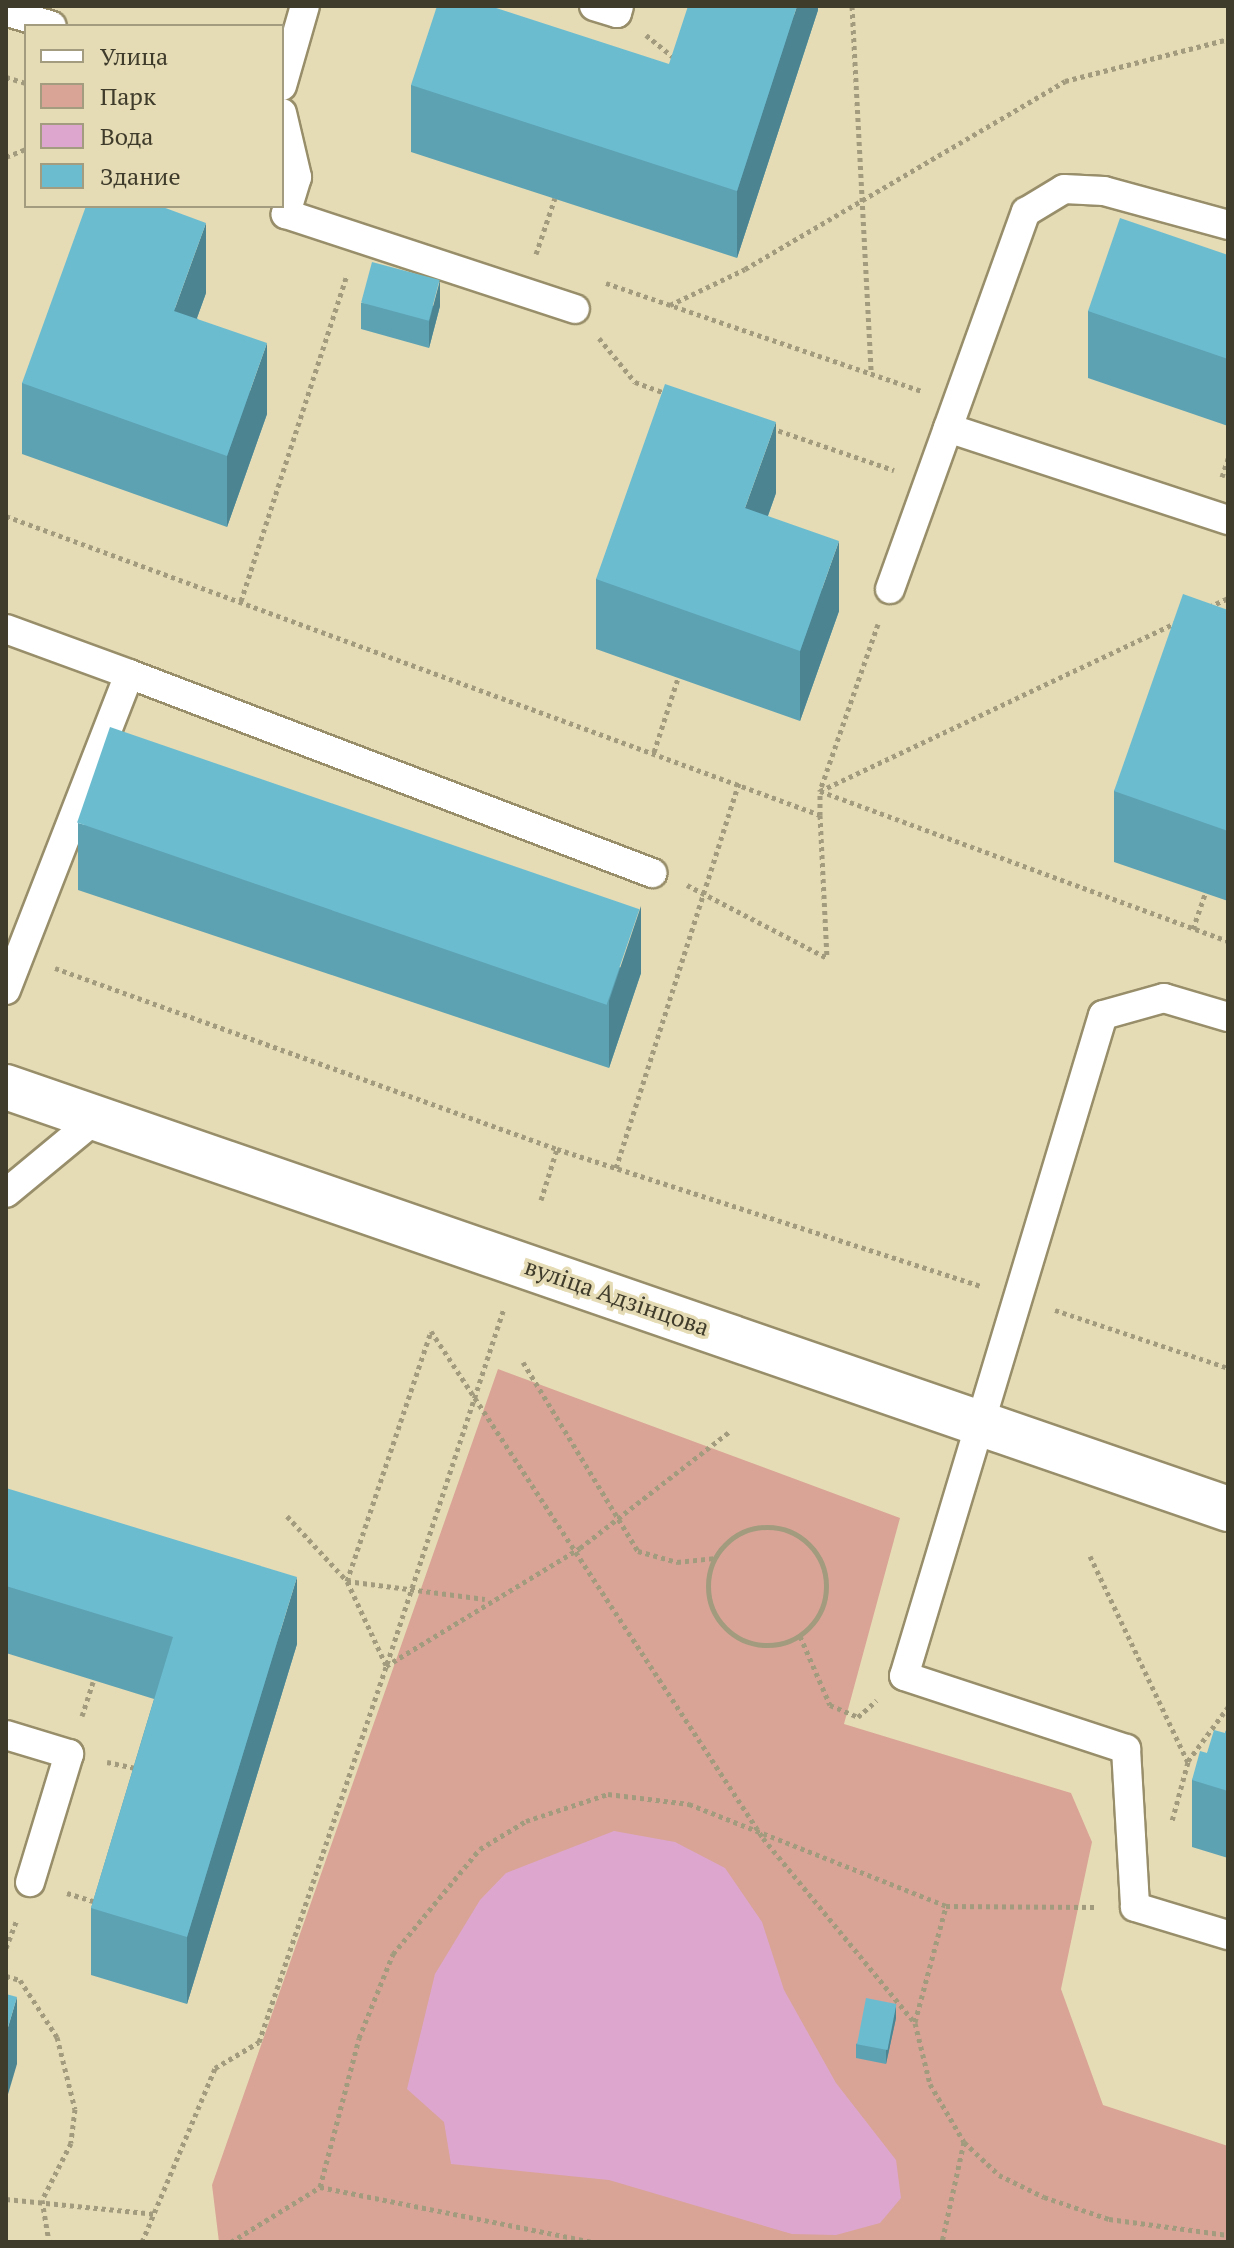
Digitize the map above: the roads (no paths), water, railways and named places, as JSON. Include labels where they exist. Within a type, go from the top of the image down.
[{"type":"main road","name":"вуліца Адзінцова","points":[[6,1087],[1228,1509]]},
{"type":"lane","points":[[284,79],[305,6]]},
{"type":"lane","points":[[6,11],[46,24]]},
{"type":"lane","points":[[284,122],[297,177],[286,214],[575,309]]},
{"type":"lane","points":[[890,589],[1026,212],[1064,189],[1104,191],[1228,225]]},
{"type":"lane","points":[[953,415],[1228,520]]},
{"type":"lane","points":[[6,629],[652,873]]},
{"type":"lane","points":[[6,990],[129,674]]},
{"type":"lane","points":[[1228,1017],[1164,998],[1103,1015],[976,1422],[904,1676],[1126,1749],[1135,1907],[1228,1935]]},
{"type":"lane","points":[[6,1193],[98,1117]]},
{"type":"lane","points":[[6,1735],[69,1754],[30,1882]]},
{"type":"water","points":[[614,1831],[675,1842],[725,1868],[762,1922],[784,1990],[836,2083],[896,2160],[901,2198],[880,2223],[836,2235],[792,2234],[609,2180],[451,2164],[444,2122],[407,2089],[435,1974],[480,1900],[506,1873]]}]
